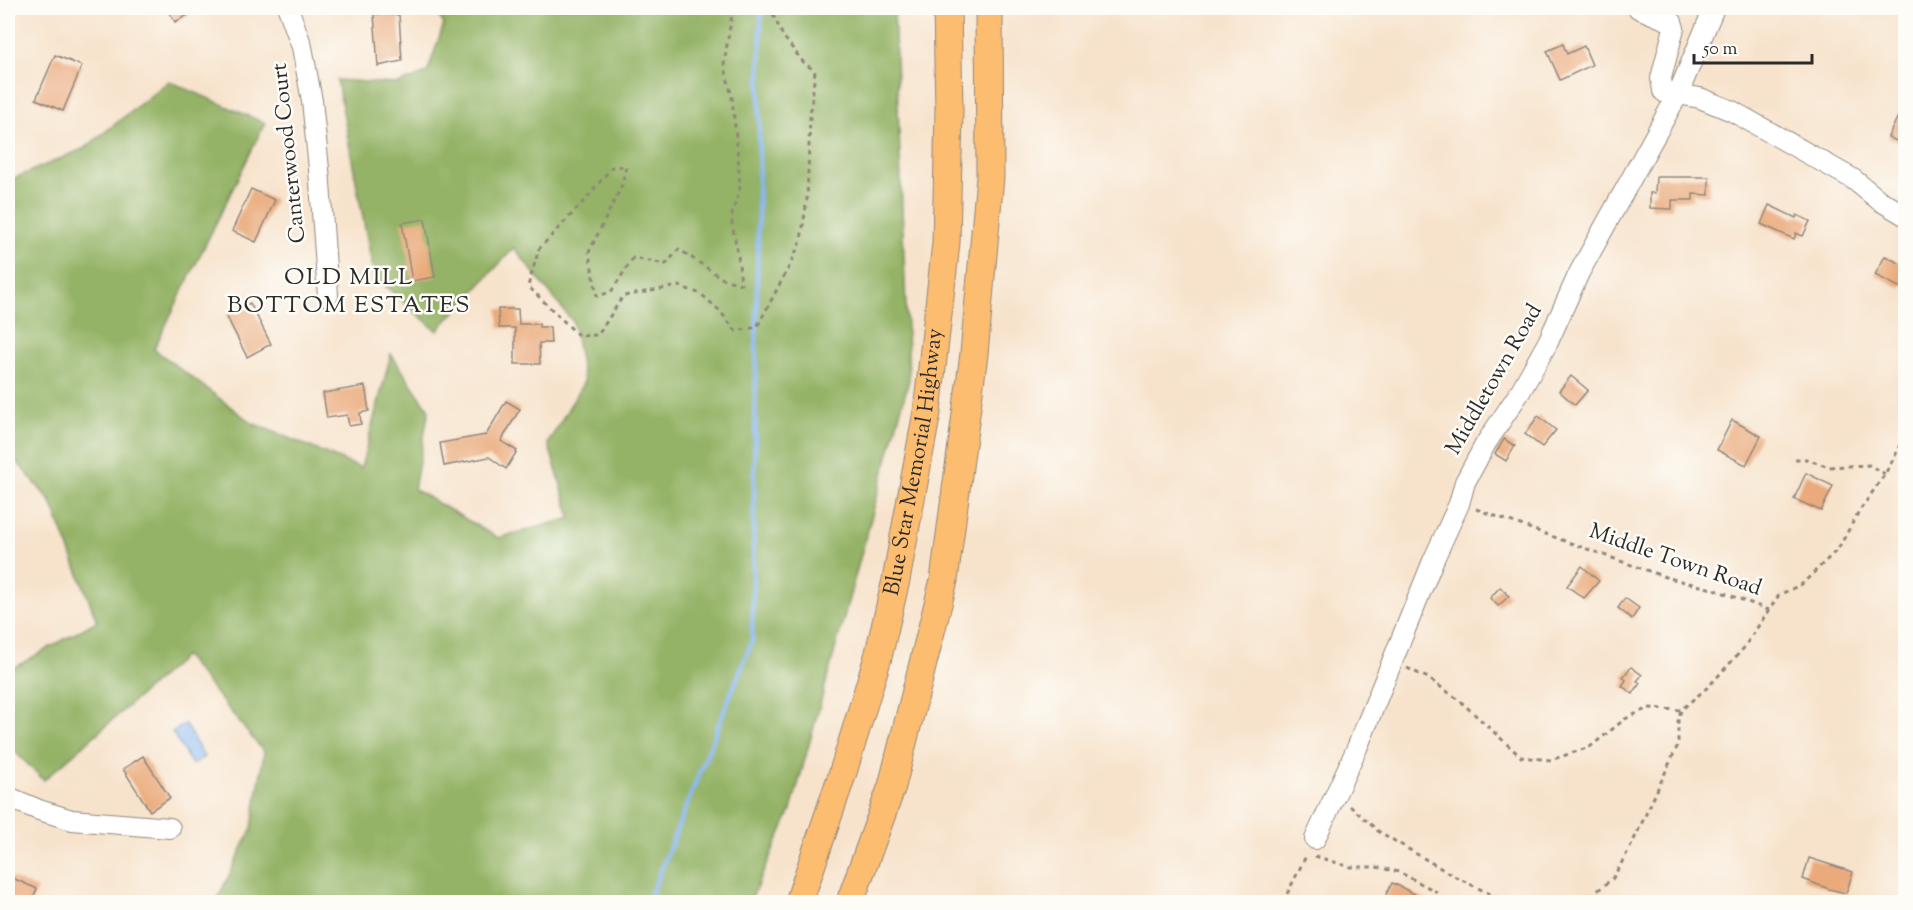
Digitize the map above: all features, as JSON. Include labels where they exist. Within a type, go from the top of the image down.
[{"type":"highway","name":"Blue Star Memorial Highway","points":[[798,898],[843,772],[878,657],[896,580],[927,412],[946,243],[949,110],[947,8]]},
{"type":"highway","name":"Blue Star Memorial Highway","points":[[850,903],[892,786],[944,580],[975,354],[990,177],[989,8]]},
{"type":"street","name":"Canterwood Court","points":[[288,8],[302,47],[312,101],[320,169],[328,296]]},
{"type":"street","points":[[1638,8],[1672,22],[1674,28],[1661,78],[1663,92],[1677,97],[1700,98],[1732,111],[1853,179],[1879,200],[1905,216]]},
{"type":"street","name":"Middletown Road","points":[[1311,846],[1357,748],[1433,561],[1459,504],[1465,482],[1486,443],[1543,352],[1579,273],[1677,97],[1714,8]]},
{"type":"street","points":[[8,797],[72,820],[170,828]]},
{"type":"path","points":[[733,8],[724,63],[732,99],[738,157],[740,188],[731,218],[741,284],[723,279],[679,249],[666,264],[633,258],[611,292],[597,296],[589,252],[622,185],[626,166],[612,167],[586,199],[538,249],[528,286],[579,336],[598,335],[622,296],[679,286],[701,294],[719,310],[736,331],[757,327],[801,240],[807,199],[810,118],[815,71],[803,62],[783,36],[770,8]]},
{"type":"path","name":"Middle Town Road","points":[[1459,504],[1524,525],[1665,577],[1716,590],[1768,610],[1779,595],[1802,584],[1838,549],[1858,513],[1885,474],[1905,436]]},
{"type":"path","points":[[1795,459],[1806,459],[1829,467],[1869,465],[1885,474]]},
{"type":"path","points":[[1584,903],[1613,878],[1632,844],[1678,745],[1678,721],[1681,710],[1709,686],[1743,649],[1768,610]]},
{"type":"path","points":[[1392,661],[1428,678],[1459,700],[1521,757],[1551,760],[1590,747],[1625,719],[1648,708],[1681,710]]},
{"type":"path","points":[[1342,779],[1343,795],[1347,804],[1378,831],[1452,875],[1506,903]]},
{"type":"path","points":[[1283,903],[1311,846],[1324,860],[1350,867],[1376,867],[1399,872],[1437,892]]},
{"type":"green space","points":[[433,8],[894,8],[909,380],[791,810],[750,902],[216,902],[252,828],[264,752],[185,656],[44,780],[8,745],[8,671],[97,621],[51,502],[8,451],[8,181],[85,148],[169,81],[265,123],[154,349],[252,423],[361,468],[391,354],[429,410],[414,489],[498,538],[571,518],[548,443],[584,382],[573,322],[514,248],[437,331],[374,276],[337,80],[398,84],[427,73],[444,24]]},
{"type":"water","points":[[185,724],[204,757],[192,765],[172,732]]},
{"type":"building","points":[[167,8],[201,8],[175,22]]},
{"type":"building","points":[[374,14],[399,15],[402,61],[378,66]]},
{"type":"building","points":[[1563,44],[1567,54],[1584,46],[1592,65],[1560,80],[1547,51]]},
{"type":"building","points":[[55,55],[82,66],[63,111],[36,99]]},
{"type":"building","points":[[1905,102],[1905,145],[1888,137]]},
{"type":"building","points":[[1656,177],[1709,177],[1709,195],[1693,194],[1693,200],[1672,200],[1672,209],[1650,208],[1650,193],[1655,193]]},
{"type":"building","points":[[251,189],[275,200],[256,242],[232,231]]},
{"type":"building","points":[[1769,205],[1796,218],[1797,215],[1810,221],[1803,236],[1796,233],[1794,239],[1761,224]]},
{"type":"building","points":[[425,219],[435,277],[412,281],[402,223]]},
{"type":"building","points":[[1885,256],[1905,266],[1905,279],[1901,288],[1875,275]]},
{"type":"building","points":[[250,303],[271,344],[247,357],[226,315]]},
{"type":"building","points":[[498,309],[518,309],[519,324],[539,324],[539,327],[550,327],[551,343],[539,343],[540,364],[515,364],[515,328],[499,328]]},
{"type":"building","points":[[1571,376],[1588,390],[1575,405],[1559,391]]},
{"type":"building","points":[[365,386],[369,411],[360,413],[361,424],[349,426],[347,415],[327,418],[323,393]]},
{"type":"building","points":[[506,401],[520,409],[501,441],[517,451],[506,469],[489,457],[444,466],[440,443],[486,435]]},
{"type":"building","points":[[1538,416],[1556,430],[1542,447],[1525,434]]},
{"type":"building","points":[[1732,420],[1761,436],[1746,465],[1717,450]]},
{"type":"building","points":[[1504,439],[1515,446],[1506,461],[1495,454]]},
{"type":"building","points":[[1806,473],[1833,486],[1821,511],[1794,499]]},
{"type":"building","points":[[1582,566],[1599,581],[1584,598],[1567,586]]},
{"type":"building","points":[[1500,587],[1509,596],[1498,606],[1490,598]]},
{"type":"building","points":[[1625,598],[1639,608],[1632,619],[1618,608]]},
{"type":"building","points":[[1631,667],[1642,675],[1637,681],[1640,683],[1633,694],[1622,686],[1626,680],[1623,677]]},
{"type":"building","points":[[143,756],[170,798],[150,811],[123,769]]},
{"type":"building","points":[[1809,858],[1853,872],[1846,893],[1803,879]]},
{"type":"building","points":[[8,876],[37,889],[31,903],[8,903]]},
{"type":"building","points":[[1392,883],[1397,885],[1432,903],[1382,903]]},
{"type":"waterway","points":[[648,902],[752,641],[761,8]]},
{"type":"district","name":"OLD MILL BOTTOM ESTATES","points":[[349,292]]}]
